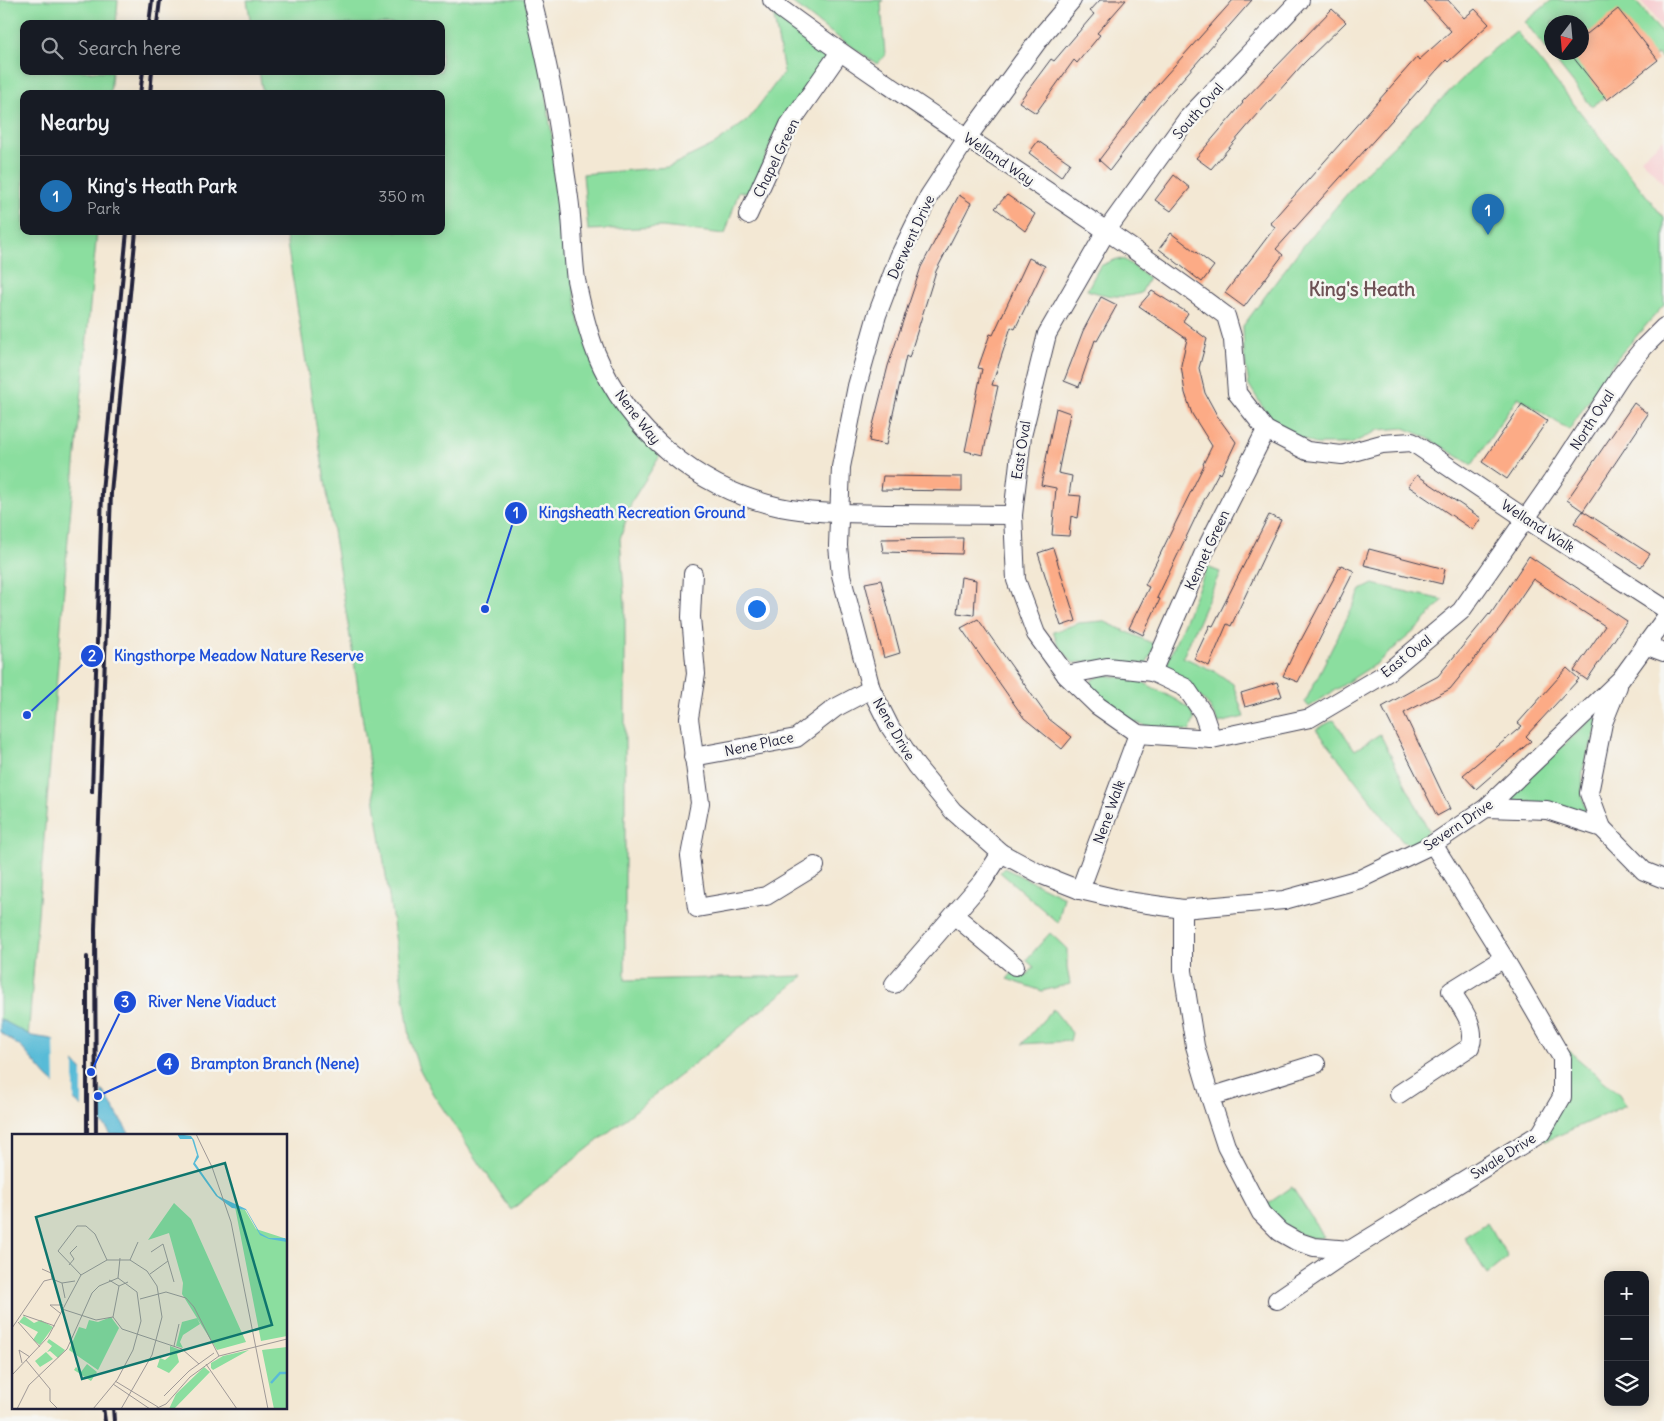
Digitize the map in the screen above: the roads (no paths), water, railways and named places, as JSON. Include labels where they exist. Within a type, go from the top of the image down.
[{"type":"street","name":"Nene Way","points":[[532,0],[557,115],[571,217],[576,278],[586,322],[597,354],[619,396],[636,419],[663,449],[680,463],[719,486],[751,499],[804,511],[1013,515]]},
{"type":"street","name":"Welland Way","points":[[772,0],[840,52],[1107,230],[1226,316],[1234,340],[1237,394],[1266,430]]},
{"type":"street","name":"Derwent Drive","points":[[838,513],[841,467],[857,386],[877,315],[899,257],[929,196],[967,138],[1043,34],[1072,0]]},
{"type":"street","name":"South Oval","points":[[1107,230],[1188,120],[1300,0]]},
{"type":"street","name":"Chapel Green","points":[[748,215],[789,125],[840,52]]},
{"type":"street","name":"East Oval","points":[[1107,230],[1047,334],[1022,436],[1013,515],[1016,580],[1036,634],[1066,676],[1098,706],[1138,734],[1212,739],[1310,718],[1388,672],[1462,611],[1526,519]]},
{"type":"street","name":"North Oval","points":[[1526,519],[1622,374],[1644,347],[1664,327]]},
{"type":"street","name":"Welland Walk","points":[[1266,430],[1307,451],[1342,455],[1382,444],[1412,442],[1526,519],[1664,608]]},
{"type":"street","name":"Kennet Green","points":[[1152,672],[1203,555],[1266,430]]},
{"type":"street","name":"Nene Drive","points":[[838,513],[838,546],[841,576],[871,689],[890,728],[916,766],[952,811],[1001,853],[1042,875],[1080,890],[1127,901],[1183,909]]},
{"type":"street","points":[[693,574],[691,617],[696,674],[689,718],[700,803],[690,856],[697,908],[766,896],[815,866]]},
{"type":"street","name":"Severn Drive","points":[[1183,909],[1284,900],[1360,879],[1433,844],[1486,808],[1621,679],[1664,620]]},
{"type":"street","points":[[1645,645],[1664,652]]},
{"type":"street","points":[[1066,676],[1107,667],[1152,672],[1186,688],[1203,713],[1212,739]]},
{"type":"street","points":[[1621,679],[1603,723],[1589,793],[1602,828],[1644,871],[1664,879]]},
{"type":"street","name":"Nene Place","points":[[693,757],[796,738],[835,708],[871,689]]},
{"type":"street","name":"Nene Walk","points":[[1080,890],[1138,734]]},
{"type":"street","points":[[1486,808],[1547,810],[1602,828]]},
{"type":"street","name":"Swale Drive","points":[[1277,1300],[1350,1250],[1541,1133],[1562,1097],[1562,1058],[1504,958],[1433,844]]},
{"type":"street","points":[[894,984],[983,881],[1001,853]]},
{"type":"street","points":[[1183,909],[1183,971],[1195,1046],[1226,1146],[1261,1214],[1280,1232],[1314,1246],[1350,1250]]},
{"type":"street","points":[[954,915],[1015,966]]},
{"type":"street","points":[[1399,1094],[1470,1047],[1473,1037],[1472,1030],[1465,1013],[1451,991],[1504,958]]},
{"type":"street","points":[[1210,1097],[1316,1064]]},
{"type":"water","points":[[0,1019],[32,1036],[52,1039],[105,1094],[129,1134],[110,1134],[106,1127],[48,1078],[22,1048],[0,1032]]},
{"type":"railway","points":[[150,20],[152,0]]},
{"type":"railway","points":[[158,20],[160,0]]},
{"type":"railway","points":[[141,90],[142,75]]},
{"type":"railway","points":[[150,90],[152,75]]},
{"type":"railway","points":[[92,792],[102,492],[127,235]]},
{"type":"railway","points":[[96,1134],[95,929],[111,493],[136,235]]},
{"type":"railway","points":[[87,957],[87,1134]]},
{"type":"railway","points":[[103,1408],[105,1421]]},
{"type":"railway","points":[[113,1408],[114,1421]]},
{"type":"place","name":"King's Heath Park","points":[[1488,235]]},
{"type":"place","name":"Kingsheath Recreation Ground","points":[[485,609]]},
{"type":"place","name":"Kingsthorpe Meadow Nature Reserve","points":[[27,715]]},
{"type":"place","name":"River Nene Viaduct","points":[[91,1072]]},
{"type":"place","name":"Brampton Branch (Nene)","points":[[98,1096]]},
{"type":"district","name":"King's Heath","points":[[1362,289]]}]
